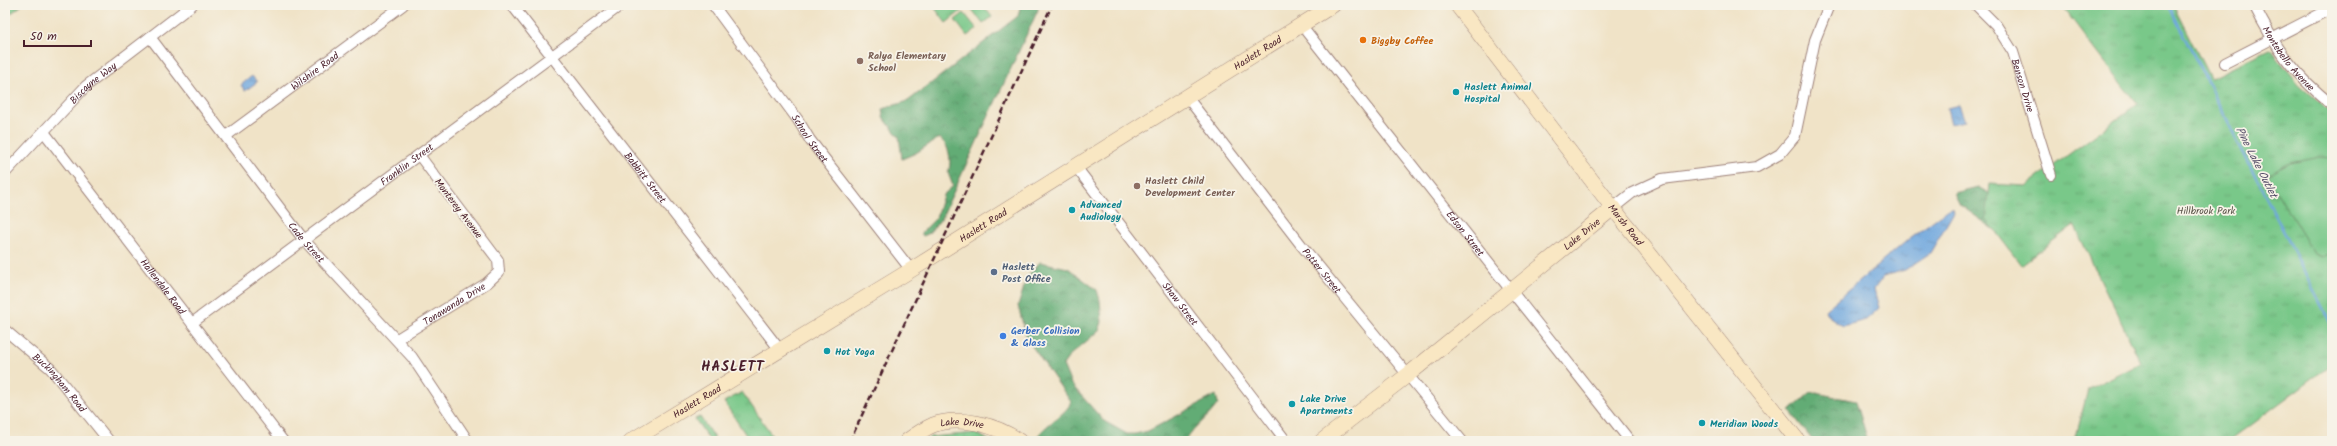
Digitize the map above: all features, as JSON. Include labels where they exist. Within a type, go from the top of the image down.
[{"type":"street","name":"Biscayne Way","points":[[5,173],[86,86],[192,5]]},
{"type":"street","name":"Wilshire Road","points":[[226,136],[402,5]]},
{"type":"street","name":"Babbitt Street","points":[[512,5],[780,350]]},
{"type":"street","name":"Franklin Street","points":[[192,324],[621,5]]},
{"type":"street","name":"School Street","points":[[713,5],[798,120],[810,140],[911,270]]},
{"type":"street","name":"Haslett Road","points":[[631,441],[911,270],[1302,26],[1333,5]]},
{"type":"street","name":"Marsh Road","points":[[1457,5],[1612,208],[1798,441]]},
{"type":"street","name":"Lake Drive","points":[[1322,441],[1409,374],[1632,193],[1656,181],[1672,177],[1757,167],[1773,160],[1786,149],[1795,136],[1815,40],[1829,5]]},
{"type":"street","name":"Benson Drive","points":[[1976,5],[1996,25],[2013,52],[2052,175]]},
{"type":"street","name":"Montebello Avenue","points":[[2254,5],[2271,39],[2292,67],[2332,105]]},
{"type":"street","points":[[2225,63],[2332,8]]},
{"type":"street","name":"Edson Street","points":[[1302,26],[1630,441]]},
{"type":"street","name":"Cade Street","points":[[150,37],[304,240],[397,339],[426,375],[468,441]]},
{"type":"street","name":"Potter Street","points":[[1187,97],[1302,246],[1409,374],[1462,441]]},
{"type":"street","name":"Hallendale Road","points":[[44,132],[283,441]]},
{"type":"street","name":"Monterey Avenue","points":[[419,155],[498,260]]},
{"type":"street","name":"Shaw Street","points":[[1076,167],[1286,441]]},
{"type":"street","name":"Tonawanda Drive","points":[[397,339],[493,279],[499,272],[498,260]]},
{"type":"street","name":"Buckingham Road","points":[[5,330],[51,369],[109,441]]},
{"type":"street","name":"Lake Drive","points":[[907,441],[935,425],[967,422],[1001,430],[1018,441]]},
{"type":"green space","points":[[5,5],[22,5],[5,18]]},
{"type":"green space","points":[[937,5],[969,5],[946,23],[934,7]]},
{"type":"green space","points":[[974,5],[983,5],[992,17],[983,24],[971,8]]},
{"type":"green space","points":[[1018,5],[1038,5],[1038,10],[941,219],[928,234],[923,236],[921,233],[936,218],[943,195],[953,186],[948,173],[950,159],[948,149],[939,138],[916,153],[902,159],[899,137],[883,117],[882,109],[908,101],[1018,16],[1020,8]]},
{"type":"green space","name":"Hillbrook Park","points":[[2061,5],[2173,5],[2210,78],[2270,49],[2299,84],[2332,113],[2332,364],[2229,441],[2075,441],[2088,389],[2141,363],[2074,225],[2021,265],[1986,219],[1990,184],[2026,186],[2137,104]]},
{"type":"green space","points":[[964,13],[977,29],[967,36],[955,20]]},
{"type":"green space","points":[[2319,157],[2332,158],[2332,251],[2322,257],[2314,254],[2267,175],[2290,163]]},
{"type":"green space","points":[[1978,187],[2013,207],[2019,247],[1960,205],[1954,193]]},
{"type":"green space","points":[[1040,262],[1068,268],[1097,290],[1100,300],[1102,322],[1099,331],[1070,355],[1063,365],[1071,384],[1104,421],[1127,434],[1148,431],[1216,395],[1218,403],[1215,408],[1193,431],[1186,441],[1037,441],[1041,432],[1068,407],[1071,402],[1027,339],[1018,306],[1027,277]]},
{"type":"green space","points":[[742,392],[776,441],[750,441],[724,402]]},
{"type":"green space","points":[[1811,392],[1856,401],[1868,441],[1813,441],[1790,411]]},
{"type":"green space","points":[[700,417],[716,441],[710,441],[695,419]]},
{"type":"green space","points":[[976,433],[990,441],[926,441],[930,437]]},
{"type":"water","points":[[252,76],[257,82],[245,91],[241,85]]},
{"type":"water","points":[[1959,105],[1965,121],[1951,124],[1947,108]]},
{"type":"water","points":[[1950,208],[1953,208],[1954,212],[1930,253],[1905,270],[1884,276],[1874,289],[1879,308],[1866,320],[1843,326],[1827,315],[1825,310],[1910,238]]},
{"type":"waterway","name":"Pine Lake Outlet","points":[[2168,5],[2332,326]]},
{"type":"railway","points":[[850,441],[1052,5]]},
{"type":"place","name":"Biggby Coffee","points":[[1363,40]]},
{"type":"place","name":"Ralya Elementary School","points":[[860,61]]},
{"type":"place","name":"Haslett Animal Hospital","points":[[1456,92]]},
{"type":"place","name":"Haslett Child Development Center","points":[[1137,186]]},
{"type":"place","name":"Advanced Audiology","points":[[1072,210]]},
{"type":"place","name":"Haslett Post Office","points":[[994,272]]},
{"type":"place","name":"Gerber Collision & Glass","points":[[1003,336]]},
{"type":"place","name":"Hot Yoga","points":[[827,351]]},
{"type":"place","name":"Lake Drive Apartments","points":[[1292,404]]},
{"type":"place","name":"Meridian Woods","points":[[1702,423]]},
{"type":"district","name":"HASLETT","points":[[733,366]]}]
